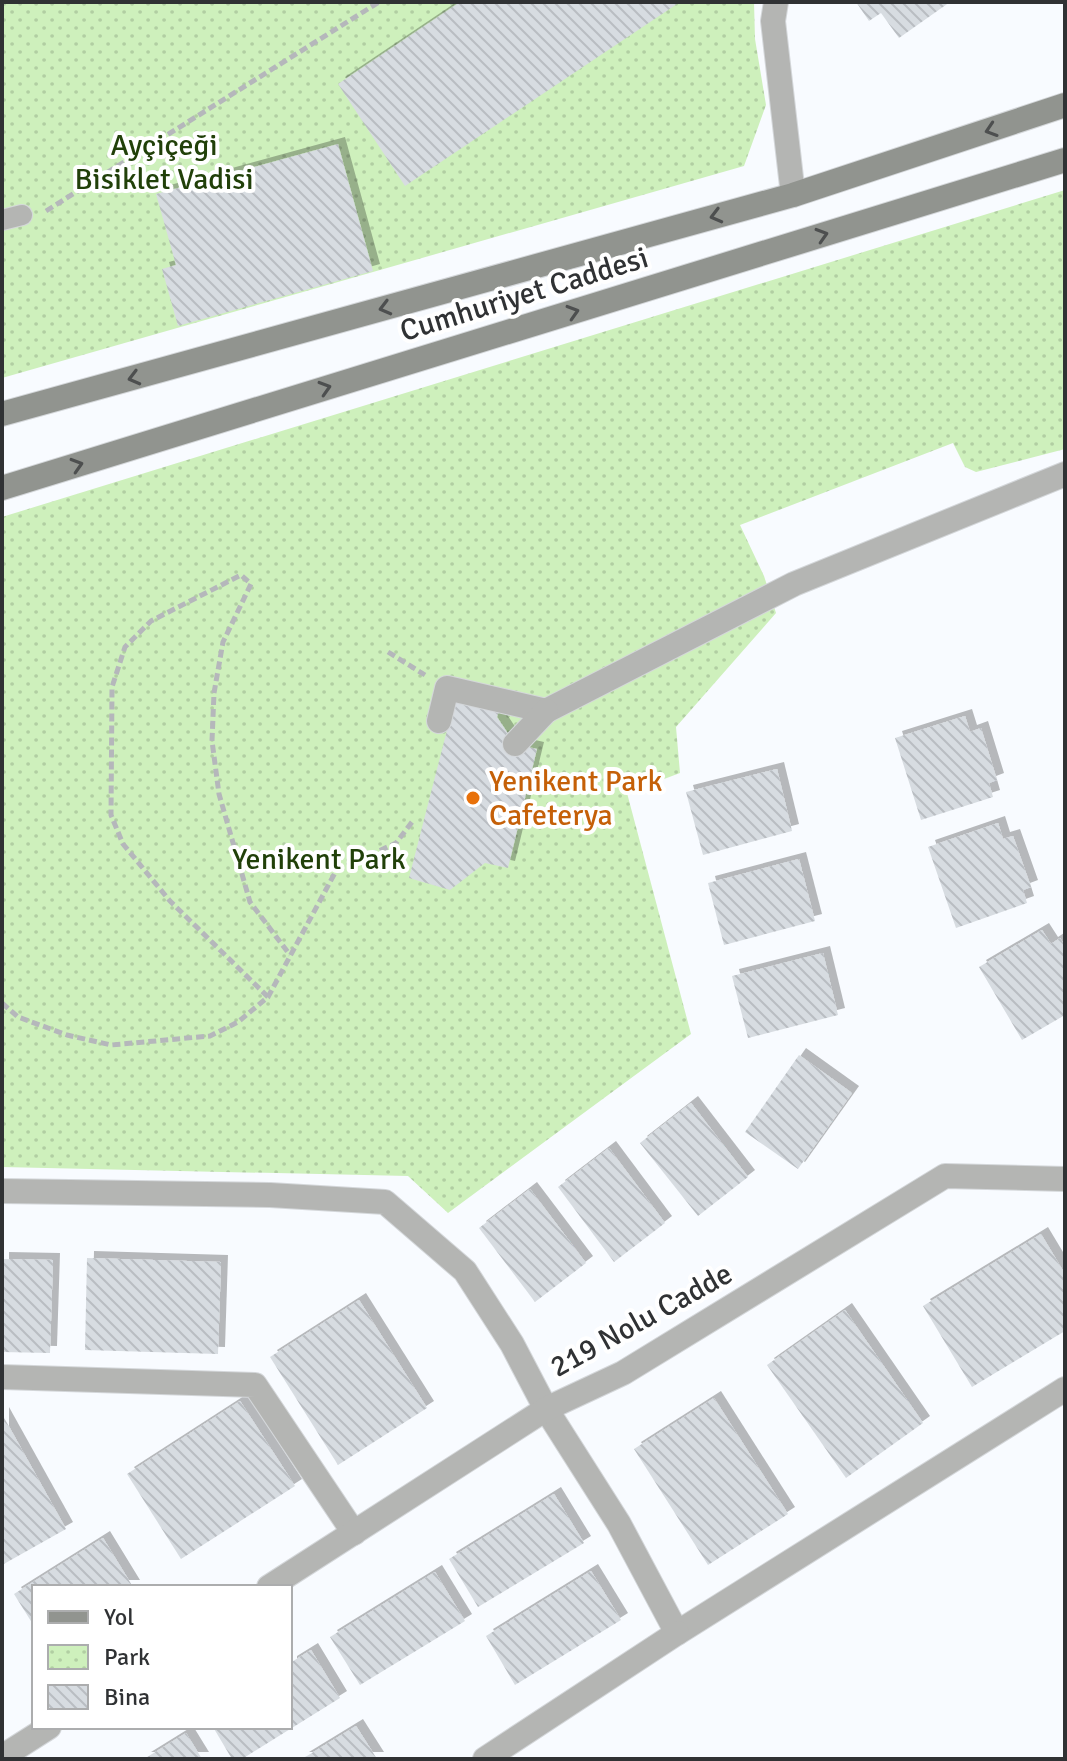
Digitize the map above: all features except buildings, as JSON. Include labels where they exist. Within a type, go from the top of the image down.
[{"type":"street","points":[[776,2],[773,21],[793,195]]},
{"type":"street","name":"Cumhuriyet Caddesi","points":[[2,414],[793,195],[1065,105]]},
{"type":"street","name":"Cumhuriyet Caddesi","points":[[2,488],[1065,160]]},
{"type":"street","points":[[515,744],[546,711],[794,584],[1065,474]]},
{"type":"street","points":[[439,721],[447,688],[546,711]]},
{"type":"street","name":"219 Nolu Cadde","points":[[272,1585],[546,1409],[623,1373],[945,1176],[1065,1179]]},
{"type":"street","points":[[2,1191],[270,1195],[385,1202],[465,1271],[512,1344],[546,1409],[619,1524],[677,1633]]},
{"type":"street","points":[[2,1377],[255,1385],[354,1533]]},
{"type":"street","points":[[485,1759],[677,1633],[1065,1389]]},
{"type":"street","points":[[3,1758],[46,1729]]},
{"type":"path","points":[[12,218],[50,210],[379,2]]},
{"type":"path","points":[[268,997],[170,901],[123,844],[111,815],[112,687],[125,647],[151,621],[241,575],[251,584],[223,642],[214,693],[212,741],[219,794],[250,902],[290,955]]},
{"type":"path","points":[[388,652],[447,688]]},
{"type":"path","points":[[2,1003],[18,1017],[67,1035],[111,1045],[210,1036],[238,1022],[268,997],[336,871],[396,843],[412,822]]},
{"type":"green space","name":"Ayçiçeği Bisiklet Vadisi","points":[[2,2],[754,2],[755,39],[766,105],[744,166],[2,378]]},
{"type":"green space","name":"Yenikent Park","points":[[1065,190],[1065,449],[976,472],[965,467],[953,443],[740,525],[764,576],[776,613],[676,727],[680,773],[627,793],[691,1034],[448,1213],[408,1176],[2,1167],[2,517]]},
{"type":"place","name":"Yenikent Park Cafeterya","points":[[473,798]]}]
